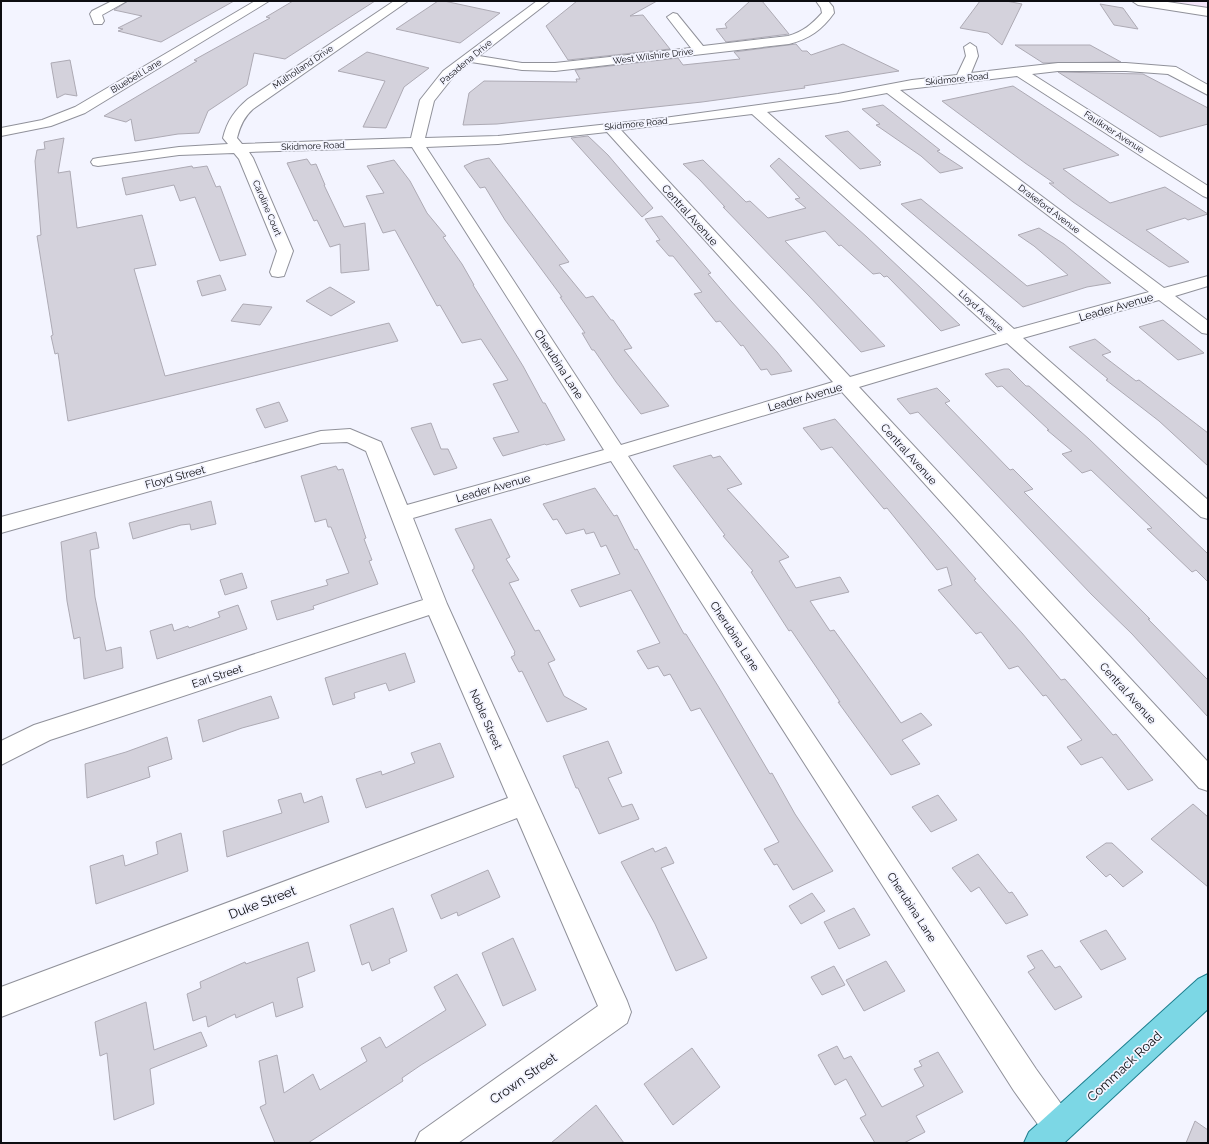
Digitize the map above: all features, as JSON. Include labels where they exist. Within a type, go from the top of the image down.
[{"type":"main road","name":"Commack Road","points":[[1049,1134],[1208,989]]},
{"type":"street","points":[[98,21],[96,14],[121,1]]},
{"type":"street","name":"Bluebell Lane","points":[[1,132],[46,123],[80,110],[263,1]]},
{"type":"street","name":"Mulholland Drive","points":[[237,148],[230,138],[232,126],[238,115],[272,88],[402,1]]},
{"type":"street","name":"Pasadena Drive","points":[[417,143],[427,100],[448,74],[544,1]]},
{"type":"street","name":"West Wilshire Drive","points":[[468,58],[505,66],[531,68],[582,65],[789,40],[804,36],[814,30],[828,13],[827,7],[822,1]]},
{"type":"street","points":[[1138,1],[1208,12]]},
{"type":"street","points":[[673,17],[699,50]]},
{"type":"street","points":[[961,80],[972,56],[970,47]]},
{"type":"street","name":"Skidmore Road","points":[[98,162],[179,151],[498,140],[664,122],[838,98],[889,88],[1058,67],[1126,67],[1171,70],[1208,91]]},
{"type":"street","name":"Faulkner Avenue","points":[[1020,72],[1208,193]]},
{"type":"street","name":"Drakeford Avenue","points":[[889,88],[1208,329]]},
{"type":"street","name":"Lloyd Avenue","points":[[755,109],[1208,512]]},
{"type":"street","name":"Central Avenue","points":[[610,127],[1208,780]]},
{"type":"street","name":"Cherubina Lane","points":[[417,143],[616,453],[1034,1095],[1049,1134]]},
{"type":"street","name":"Caroline Court","points":[[237,148],[246,158],[285,251],[278,272]]},
{"type":"street","name":"Leader Avenue","points":[[401,514],[616,453],[1010,336],[1208,280]]},
{"type":"street","name":"Noble Street","points":[[350,435],[374,447],[436,604],[616,1012]]},
{"type":"street","name":"Floyd Street","points":[[1,525],[321,437],[350,435]]},
{"type":"street","name":"Earl Street","points":[[1,754],[25,740],[43,732],[436,604]]},
{"type":"street","name":"Duke Street","points":[[1,1002],[523,804]]},
{"type":"street","name":"Crown Street","points":[[431,1143],[616,1012]]},
{"type":"shaded area","points":[[1158,1],[1208,1],[1208,9]]},
{"type":"building","points":[[128,1],[234,1],[161,42],[118,31],[123,29],[118,28],[142,16],[114,10]]},
{"type":"building","points":[[293,1],[375,1],[285,59],[254,53],[247,85],[208,111],[199,133],[178,134],[135,141],[131,119],[126,122],[104,116],[197,61],[194,60],[270,18],[266,17]]},
{"type":"building","points":[[438,1],[500,13],[460,43],[396,29]]},
{"type":"building","points":[[577,1],[657,1],[630,16],[643,15],[670,49],[568,60],[546,26]]},
{"type":"building","points":[[750,1],[762,1],[789,34],[726,42],[716,29],[727,28],[725,24]]},
{"type":"building","points":[[980,1],[1006,1],[1022,4],[1002,45],[988,33],[960,28]]},
{"type":"building","points":[[1100,4],[1123,8],[1138,29],[1114,25]]},
{"type":"building","points":[[796,44],[802,51],[807,51],[811,55],[843,44],[899,71],[804,86],[805,88],[702,102],[497,124],[463,125],[469,93],[484,81],[577,82],[576,79],[580,79],[575,70],[678,58],[683,65],[740,59],[734,52]]},
{"type":"building","points":[[1015,45],[1090,45],[1121,62],[1043,63]]},
{"type":"building","points":[[367,52],[429,68],[404,87],[386,128],[363,127],[385,81],[338,71]]},
{"type":"building","points":[[70,60],[77,96],[65,94],[57,98],[51,63]]},
{"type":"building","points":[[1058,72],[1143,74],[1208,108],[1208,124],[1160,137]]},
{"type":"building","points":[[1013,86],[1119,155],[1063,169],[1110,203],[1165,187],[1208,214],[1188,220],[1185,218],[1146,230],[1189,262],[1169,267],[1073,202],[1049,183],[1054,183],[942,101]]},
{"type":"building","points":[[883,105],[940,150],[937,151],[963,168],[940,173],[921,156],[876,125],[880,124],[862,109]]},
{"type":"building","points":[[848,131],[881,162],[879,163],[881,165],[860,169],[825,136]]},
{"type":"building","points":[[588,136],[608,155],[653,208],[642,217],[571,138]]},
{"type":"building","points":[[64,138],[58,173],[70,171],[77,228],[142,215],[156,265],[134,269],[165,376],[389,323],[398,341],[68,421],[58,353],[55,354],[51,336],[53,335],[37,236],[41,235],[35,161],[37,150],[45,149],[44,142]]},
{"type":"building","points":[[489,158],[569,262],[559,265],[586,298],[593,296],[611,320],[613,320],[632,348],[624,350],[669,406],[641,414],[616,382],[594,350],[592,350],[582,333],[585,333],[560,297],[562,297],[505,220],[485,187],[480,188],[464,166],[475,161]]},
{"type":"building","points":[[779,158],[867,237],[960,325],[941,331],[887,276],[884,277],[880,273],[873,274],[841,245],[839,246],[825,231],[785,241],[885,346],[861,352],[723,207],[725,207],[699,179],[683,164],[703,160],[746,202],[750,201],[768,218],[806,208],[795,199],[800,198],[770,166]]},
{"type":"building","points":[[307,159],[311,165],[316,164],[324,185],[344,227],[365,223],[369,270],[341,273],[340,244],[330,247],[317,220],[314,221],[287,163]]},
{"type":"building","points":[[394,160],[410,181],[427,213],[446,236],[443,237],[462,264],[473,285],[523,366],[543,403],[545,403],[565,440],[503,456],[493,438],[519,432],[493,384],[508,380],[481,339],[462,343],[440,305],[437,306],[395,230],[383,233],[366,196],[384,193],[367,166]]},
{"type":"building","points":[[192,166],[193,168],[207,166],[216,187],[220,186],[246,255],[220,261],[195,197],[180,201],[174,185],[126,195],[122,178]]},
{"type":"building","points":[[921,199],[1027,286],[1068,275],[1034,246],[1018,235],[1039,228],[1064,244],[1111,283],[1087,287],[1023,307],[901,204]]},
{"type":"building","points":[[662,216],[711,273],[708,274],[792,371],[771,375],[767,369],[761,370],[743,345],[741,346],[720,321],[716,322],[694,294],[702,292],[673,256],[669,256],[656,241],[660,240],[645,219]]},
{"type":"building","points":[[220,275],[226,290],[202,296],[197,281]]},
{"type":"building","points":[[330,287],[355,302],[331,316],[306,301]]},
{"type":"building","points":[[243,304],[272,307],[260,325],[231,321]]},
{"type":"building","points":[[1163,320],[1204,353],[1178,360],[1139,327]]},
{"type":"building","points":[[1095,339],[1111,352],[1102,355],[1136,381],[1139,380],[1208,433],[1208,466],[1159,421],[1106,380],[1108,379],[1069,347]]},
{"type":"building","points":[[1009,369],[1026,386],[1029,386],[1089,439],[1208,554],[1208,582],[1196,570],[1192,572],[1147,529],[1152,528],[1091,470],[1082,473],[1062,454],[1072,451],[1047,430],[1049,430],[1002,386],[997,387],[985,374]]},
{"type":"building","points":[[937,388],[950,401],[945,403],[1010,470],[1013,469],[1033,489],[1024,492],[1150,619],[1148,619],[1208,680],[1208,717],[1132,634],[1091,594],[918,412],[910,414],[897,399]]},
{"type":"building","points":[[279,402],[288,421],[265,428],[256,409]]},
{"type":"building","points":[[835,419],[976,579],[974,580],[1022,633],[1061,680],[1065,679],[1113,735],[1116,734],[1153,780],[1128,790],[1102,757],[1081,765],[1067,747],[1082,740],[1046,695],[1043,696],[1018,666],[1009,669],[981,632],[976,634],[938,590],[952,585],[947,567],[937,570],[887,508],[884,509],[832,447],[821,450],[803,428]]},
{"type":"building","points":[[431,423],[441,449],[448,449],[457,468],[434,475],[411,428]]},
{"type":"building","points":[[711,455],[713,458],[720,456],[742,484],[727,489],[789,557],[779,561],[796,588],[840,577],[849,592],[810,601],[830,631],[834,630],[901,723],[921,713],[932,725],[902,740],[920,764],[891,775],[838,702],[840,702],[791,630],[789,631],[751,572],[753,571],[723,536],[725,535],[673,466]]},
{"type":"building","points":[[336,466],[338,470],[343,469],[366,538],[364,539],[372,560],[369,561],[378,584],[313,606],[314,609],[277,620],[271,601],[328,585],[326,580],[349,573],[331,527],[328,527],[326,519],[315,522],[301,476]]},
{"type":"building","points":[[595,488],[614,516],[617,515],[635,550],[637,549],[684,634],[686,634],[718,686],[770,774],[772,773],[795,814],[833,871],[793,890],[777,864],[774,865],[764,849],[779,842],[700,708],[691,711],[670,674],[664,676],[658,666],[648,669],[637,651],[660,643],[631,590],[580,607],[571,590],[620,574],[606,545],[601,547],[594,532],[586,534],[584,529],[566,534],[557,519],[553,520],[543,504]]},
{"type":"building","points":[[211,501],[216,524],[191,530],[190,524],[181,525],[133,539],[129,523]]},
{"type":"building","points":[[491,519],[510,557],[506,559],[519,580],[509,583],[535,631],[539,630],[555,660],[548,663],[564,696],[587,709],[547,722],[522,671],[519,672],[511,657],[515,655],[515,652],[472,570],[474,569],[474,566],[455,529]]},
{"type":"building","points":[[96,532],[99,548],[90,550],[95,597],[106,651],[121,647],[123,668],[84,679],[80,637],[74,639],[67,601],[61,542]]},
{"type":"building","points":[[242,573],[247,588],[225,595],[220,580]]},
{"type":"building","points":[[238,605],[247,629],[157,659],[150,631],[172,624],[174,631],[188,626],[189,628],[220,617],[218,612]]},
{"type":"building","points":[[405,653],[415,682],[389,691],[386,683],[354,693],[355,698],[333,705],[325,678]]},
{"type":"building","points":[[271,696],[279,718],[242,728],[203,742],[198,720]]},
{"type":"building","points":[[167,737],[172,759],[148,767],[150,777],[87,798],[85,764],[126,752]]},
{"type":"building","points":[[608,741],[622,773],[608,778],[622,807],[632,804],[639,819],[599,834],[578,788],[576,788],[563,756]]},
{"type":"building","points":[[440,743],[454,777],[366,808],[356,779],[381,771],[382,775],[415,763],[411,753]]},
{"type":"building","points":[[301,793],[304,803],[322,796],[329,822],[227,857],[223,831],[282,813],[278,800]]},
{"type":"building","points":[[938,795],[957,820],[931,832],[912,807]]},
{"type":"building","points":[[1193,804],[1208,817],[1208,887],[1151,839]]},
{"type":"building","points":[[181,833],[188,871],[96,904],[90,866],[123,855],[125,866],[158,854],[156,842]]},
{"type":"building","points":[[1106,843],[1112,843],[1143,872],[1123,887],[1110,874],[1106,877],[1086,857]]},
{"type":"building","points":[[666,847],[674,863],[661,868],[707,958],[676,971],[655,924],[621,862],[653,848],[655,852]]},
{"type":"building","points":[[978,854],[1009,893],[1012,892],[1028,915],[1006,924],[979,887],[971,892],[952,868]]},
{"type":"building","points":[[488,870],[500,897],[458,916],[457,912],[441,919],[431,895]]},
{"type":"building","points":[[812,893],[825,911],[801,924],[789,906]]},
{"type":"building","points":[[393,908],[407,951],[389,959],[390,963],[372,971],[369,962],[362,965],[350,925]]},
{"type":"building","points":[[854,908],[870,935],[839,949],[824,922]]},
{"type":"building","points":[[1106,930],[1126,959],[1101,970],[1080,941]]},
{"type":"building","points":[[513,938],[536,990],[503,1006],[482,953]]},
{"type":"building","points":[[308,942],[315,971],[297,978],[303,1007],[276,1017],[273,1002],[236,1018],[235,1014],[208,1027],[206,1016],[193,1021],[187,994],[201,988],[200,982],[245,962],[246,964]]},
{"type":"building","points":[[1042,950],[1055,968],[1060,966],[1082,997],[1055,1010],[1028,972],[1035,968],[1027,956]]},
{"type":"building","points":[[886,961],[905,991],[864,1011],[846,980]]},
{"type":"building","points":[[834,966],[845,985],[822,995],[811,977]]},
{"type":"building","points":[[457,974],[486,1025],[421,1065],[402,1078],[403,1081],[308,1143],[275,1143],[260,1107],[266,1104],[259,1061],[277,1055],[284,1093],[313,1074],[320,1090],[367,1061],[361,1048],[380,1037],[386,1048],[446,1010],[434,987]]},
{"type":"building","points":[[146,1002],[154,1050],[201,1032],[207,1046],[150,1069],[154,1104],[114,1120],[107,1053],[100,1056],[95,1022]]},
{"type":"building","points":[[837,1046],[844,1059],[851,1056],[882,1107],[924,1086],[914,1069],[922,1066],[919,1061],[938,1052],[963,1092],[916,1116],[925,1132],[904,1143],[875,1143],[860,1118],[866,1115],[846,1079],[835,1085],[818,1055]]},
{"type":"building","points":[[692,1048],[720,1087],[673,1125],[644,1084]]},
{"type":"building","points":[[596,1105],[624,1143],[551,1143]]},
{"type":"building","points":[[1195,1121],[1208,1130],[1208,1143],[1186,1143]]}]
